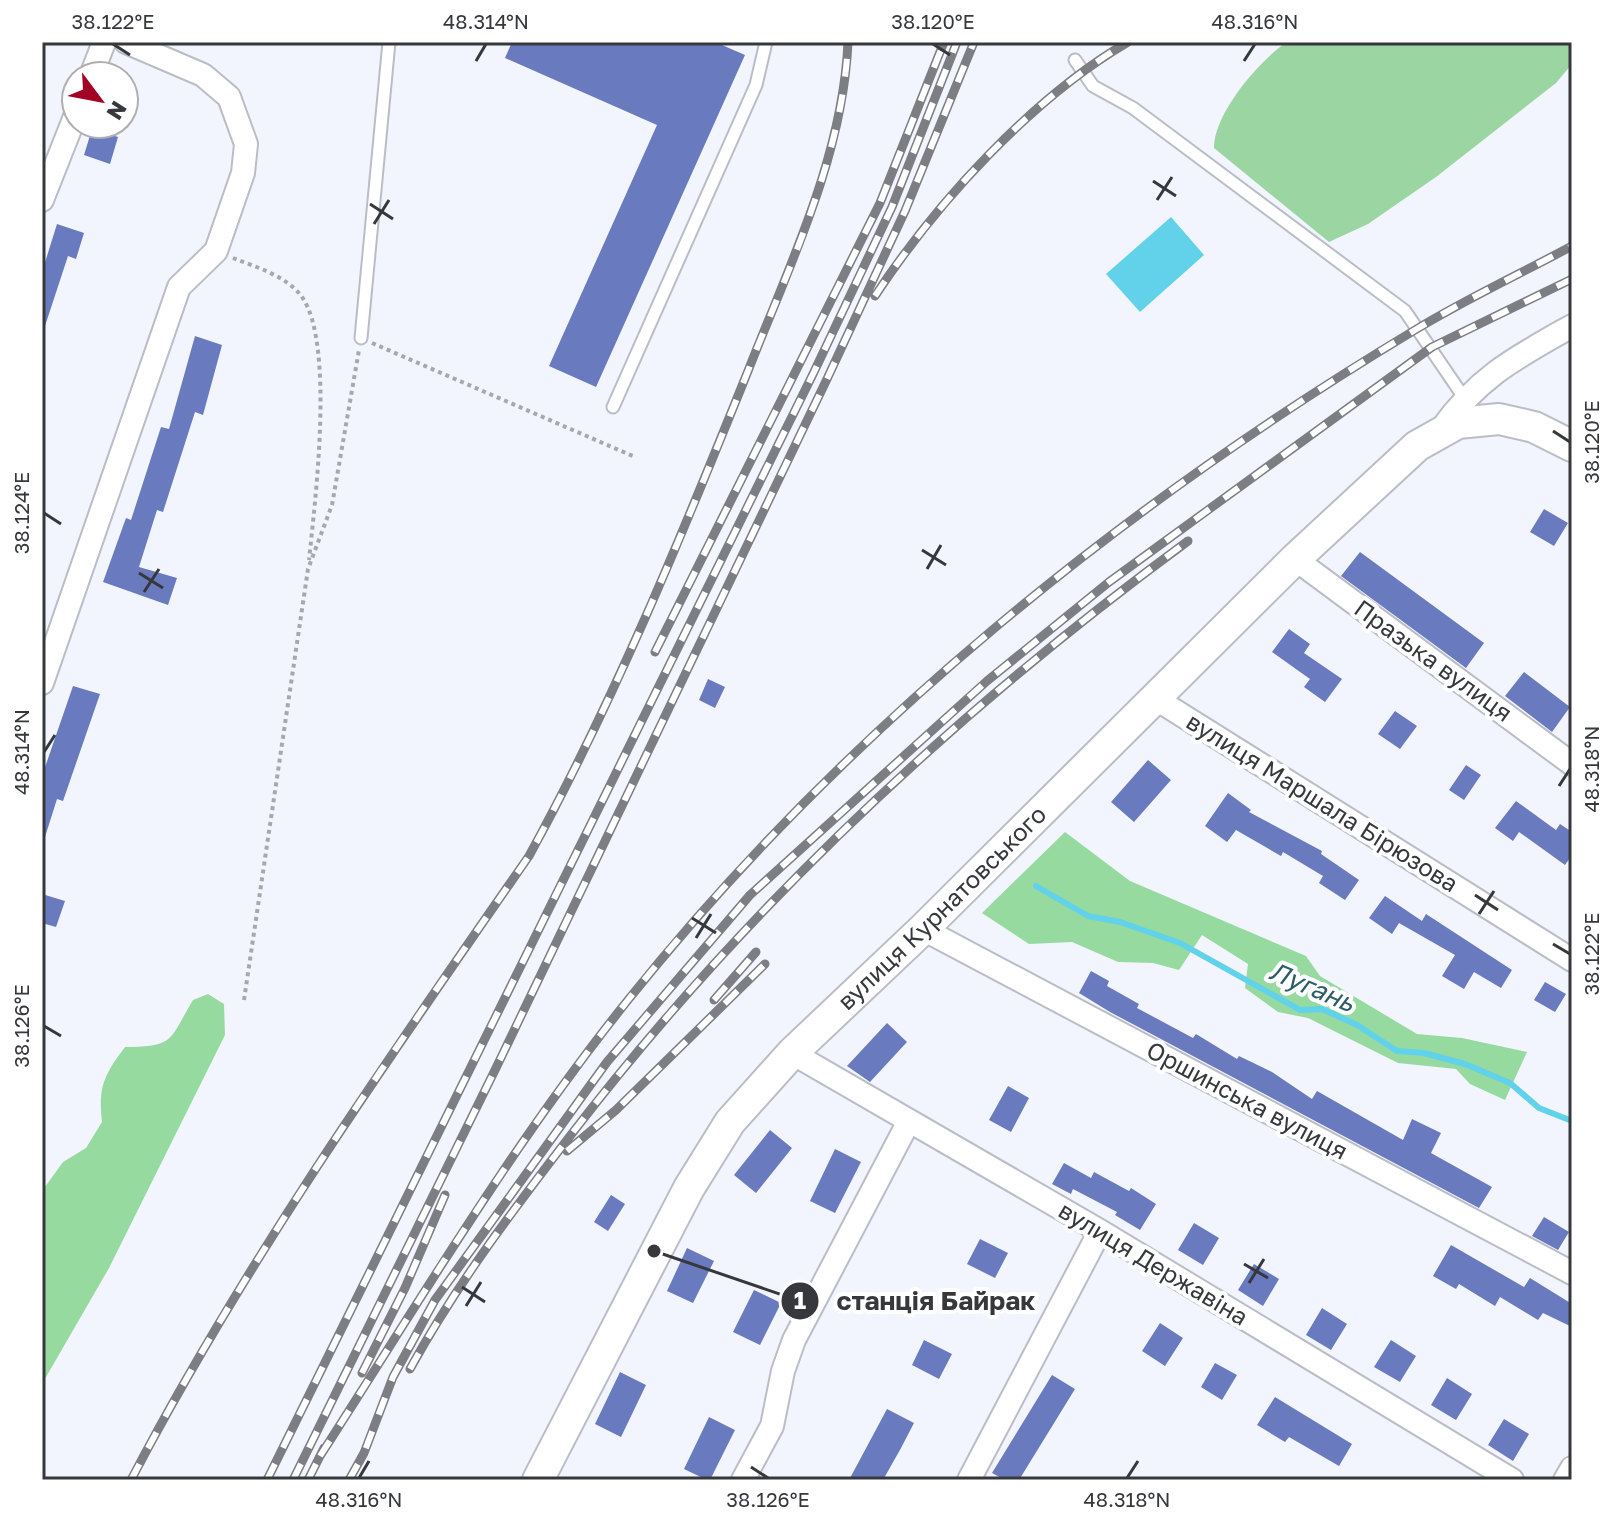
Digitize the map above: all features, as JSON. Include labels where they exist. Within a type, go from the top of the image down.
[{"type":"street","points":[[42,683],[179,287],[216,251],[243,173],[246,144],[229,97],[203,75],[126,42]]},
{"type":"street","points":[[42,200],[66,140]]},
{"type":"street","points":[[1460,418],[1514,358],[1572,326]]},
{"type":"street","points":[[1460,418],[1499,419],[1534,427],[1572,446]]},
{"type":"street","name":"вулиця Курнатовського","points":[[538,1480],[689,1188],[730,1122],[792,1053],[923,929],[1295,559],[1393,465],[1460,418]]},
{"type":"street","name":"Празька вулиця","points":[[1295,559],[1572,764]]},
{"type":"street","name":"вулиця Маршала Бірюзова","points":[[1153,697],[1572,960]]},
{"type":"street","name":"Оршинська вулиця","points":[[923,929],[1572,1273]]},
{"type":"street","name":"вулиця Державіна","points":[[792,1053],[1100,1231],[1512,1480]]},
{"type":"street","points":[[743,1480],[772,1426],[783,1371],[794,1340],[909,1121]]},
{"type":"street","points":[[969,1480],[1100,1231]]},
{"type":"street","points":[[1565,1480],[1572,1468]]},
{"type":"lane","points":[[361,338],[389,42]]},
{"type":"lane","points":[[613,407],[756,85],[766,42]]},
{"type":"lane","points":[[1075,60],[1093,86],[1144,117],[1405,311],[1460,418]]},
{"type":"path","points":[[216,251],[290,284],[303,299],[312,320],[320,360],[315,501],[308,569],[244,1000]]},
{"type":"path","points":[[308,569],[332,505],[361,338],[635,457]]},
{"type":"green space","points":[[1287,42],[1572,42],[1572,64],[1556,83],[1436,177],[1368,224],[1329,242],[1214,148],[1221,120],[1240,89]]},
{"type":"green space","points":[[1065,832],[1130,881],[1306,956],[1320,976],[1417,1034],[1462,1038],[1527,1052],[1505,1100],[1470,1084],[1456,1069],[1398,1063],[1308,1018],[1278,1012],[1245,988],[1248,964],[1202,935],[1179,970],[1153,963],[1118,962],[1072,942],[1029,944],[982,913]]},
{"type":"green space","points":[[208,994],[224,1004],[225,1035],[109,1268],[42,1384],[42,1191],[63,1162],[86,1148],[102,1122],[104,1082],[125,1047],[162,1043],[174,1032],[193,1000]]},
{"type":"water","points":[[1171,217],[1204,255],[1140,312],[1106,274]]},
{"type":"building","points":[[512,42],[715,42],[745,55],[596,387],[549,366],[657,125],[505,58]]},
{"type":"building","points":[[89,140],[117,140],[110,164],[84,155]]},
{"type":"building","points":[[57,224],[84,233],[76,259],[68,256],[45,326],[42,326],[42,272]]},
{"type":"building","points":[[195,336],[222,345],[203,415],[195,412],[163,512],[157,510],[139,567],[177,578],[168,605],[103,582],[126,518],[131,520],[161,427],[169,429]]},
{"type":"building","points":[[1544,509],[1568,523],[1554,546],[1530,532]]},
{"type":"building","points":[[1360,552],[1484,643],[1466,668],[1341,576]]},
{"type":"building","points":[[1289,629],[1310,644],[1304,653],[1342,679],[1325,702],[1304,687],[1310,679],[1272,652]]},
{"type":"building","points":[[1524,672],[1570,707],[1552,732],[1505,696]]},
{"type":"building","points":[[708,679],[725,687],[715,708],[699,700]]},
{"type":"building","points":[[73,686],[100,694],[63,801],[57,799],[45,837],[42,836],[42,776]]},
{"type":"building","points":[[1395,711],[1417,726],[1400,749],[1378,734]]},
{"type":"building","points":[[1148,760],[1171,780],[1134,822],[1111,802]]},
{"type":"building","points":[[1466,765],[1481,775],[1464,800],[1449,790]]},
{"type":"building","points":[[1228,793],[1251,810],[1249,812],[1322,851],[1321,854],[1359,880],[1345,900],[1319,883],[1323,876],[1283,852],[1281,856],[1236,830],[1227,842],[1205,826]]},
{"type":"building","points":[[1516,801],[1556,830],[1560,824],[1572,832],[1572,855],[1565,865],[1519,832],[1513,841],[1495,828]]},
{"type":"building","points":[[42,894],[65,901],[56,927],[42,923]]},
{"type":"building","points":[[1385,896],[1422,921],[1426,914],[1512,970],[1501,988],[1474,972],[1464,989],[1442,976],[1455,955],[1399,923],[1392,934],[1369,918]]},
{"type":"building","points":[[1091,971],[1109,981],[1107,986],[1139,1004],[1137,1008],[1193,1038],[1196,1034],[1237,1059],[1239,1056],[1272,1072],[1312,1099],[1317,1091],[1403,1140],[1412,1119],[1441,1133],[1431,1153],[1492,1187],[1479,1208],[1110,1012],[1079,993]]},
{"type":"building","points":[[1545,982],[1566,994],[1555,1012],[1534,1000]]},
{"type":"building","points":[[887,1023],[907,1042],[870,1082],[847,1066]]},
{"type":"building","points":[[1008,1086],[1029,1098],[1011,1132],[989,1120]]},
{"type":"building","points":[[770,1130],[792,1148],[756,1193],[734,1175]]},
{"type":"building","points":[[835,1149],[861,1162],[835,1213],[810,1201]]},
{"type":"building","points":[[1064,1163],[1091,1178],[1094,1172],[1129,1191],[1131,1188],[1156,1204],[1140,1230],[1115,1215],[1117,1212],[1073,1189],[1071,1194],[1052,1184]]},
{"type":"building","points":[[611,1195],[625,1204],[608,1231],[594,1222]]},
{"type":"building","points":[[1544,1217],[1569,1232],[1558,1250],[1532,1236]]},
{"type":"building","points":[[1194,1223],[1219,1238],[1203,1265],[1178,1250]]},
{"type":"building","points":[[980,1239],[1008,1253],[995,1278],[967,1264]]},
{"type":"building","points":[[1451,1245],[1524,1287],[1530,1278],[1572,1304],[1572,1327],[1543,1313],[1538,1320],[1500,1297],[1495,1306],[1459,1284],[1456,1289],[1433,1276]]},
{"type":"building","points":[[687,1248],[714,1261],[693,1303],[667,1291]]},
{"type":"building","points":[[1254,1264],[1279,1279],[1263,1306],[1238,1290]]},
{"type":"building","points":[[754,1290],[781,1303],[760,1345],[733,1332]]},
{"type":"building","points":[[1322,1308],[1347,1324],[1331,1350],[1306,1335]]},
{"type":"building","points":[[1160,1323],[1183,1338],[1165,1366],[1142,1351]]},
{"type":"building","points":[[924,1340],[952,1354],[939,1379],[912,1365]]},
{"type":"building","points":[[1391,1340],[1416,1356],[1400,1382],[1374,1367]]},
{"type":"building","points":[[1215,1363],[1237,1375],[1222,1400],[1201,1387]]},
{"type":"building","points":[[620,1372],[646,1385],[621,1437],[595,1424]]},
{"type":"building","points":[[1052,1375],[1075,1389],[1019,1480],[1005,1480],[992,1473]]},
{"type":"building","points":[[1447,1378],[1472,1394],[1456,1420],[1431,1405]]},
{"type":"building","points":[[1275,1397],[1352,1444],[1339,1466],[1289,1437],[1285,1442],[1257,1425]]},
{"type":"building","points":[[887,1409],[914,1423],[901,1448],[883,1480],[849,1480]]},
{"type":"building","points":[[709,1417],[735,1430],[710,1480],[707,1480],[684,1469]]},
{"type":"building","points":[[1504,1419],[1529,1434],[1513,1461],[1488,1445]]},
{"type":"waterway","name":"Лугань","points":[[1036,886],[1088,916],[1120,922],[1180,943],[1300,1010],[1322,1009],[1357,1025],[1397,1051],[1424,1053],[1465,1064],[1510,1083],[1539,1108],[1572,1121]]},
{"type":"railway","points":[[131,1480],[221,1319],[270,1240],[371,1085],[529,856],[590,738],[672,556],[812,210],[836,127],[848,42]]},
{"type":"railway","points":[[655,652],[880,203],[944,42]]},
{"type":"railway","points":[[267,1480],[813,374],[892,207],[957,42]]},
{"type":"railway","points":[[293,1480],[496,1068],[827,379],[905,211],[974,42]]},
{"type":"railway","points":[[875,296],[927,225],[988,155],[1057,92],[1128,42]]},
{"type":"railway","points":[[320,1456],[468,1224],[586,1054],[712,901],[800,807],[894,716],[992,630],[1094,548],[1199,471],[1306,398],[1415,330],[1572,246]]},
{"type":"railway","points":[[349,1480],[364,1453],[393,1377],[435,1300],[607,1062],[750,895],[987,681],[1109,582],[1432,347],[1572,279]]},
{"type":"railway","points":[[410,1369],[464,1280],[567,1140],[635,1055],[779,894],[856,818],[1017,674],[1188,541]]},
{"type":"railway","points":[[714,1000],[756,952]]},
{"type":"railway","points":[[567,1151],[616,1110],[765,964]]},
{"type":"railway","points":[[362,1373],[405,1288],[445,1195]]},
{"type":"railway","points":[[308,1480],[324,1448]]},
{"type":"place","name":"станція Байрак","points":[[654,1251]]}]
